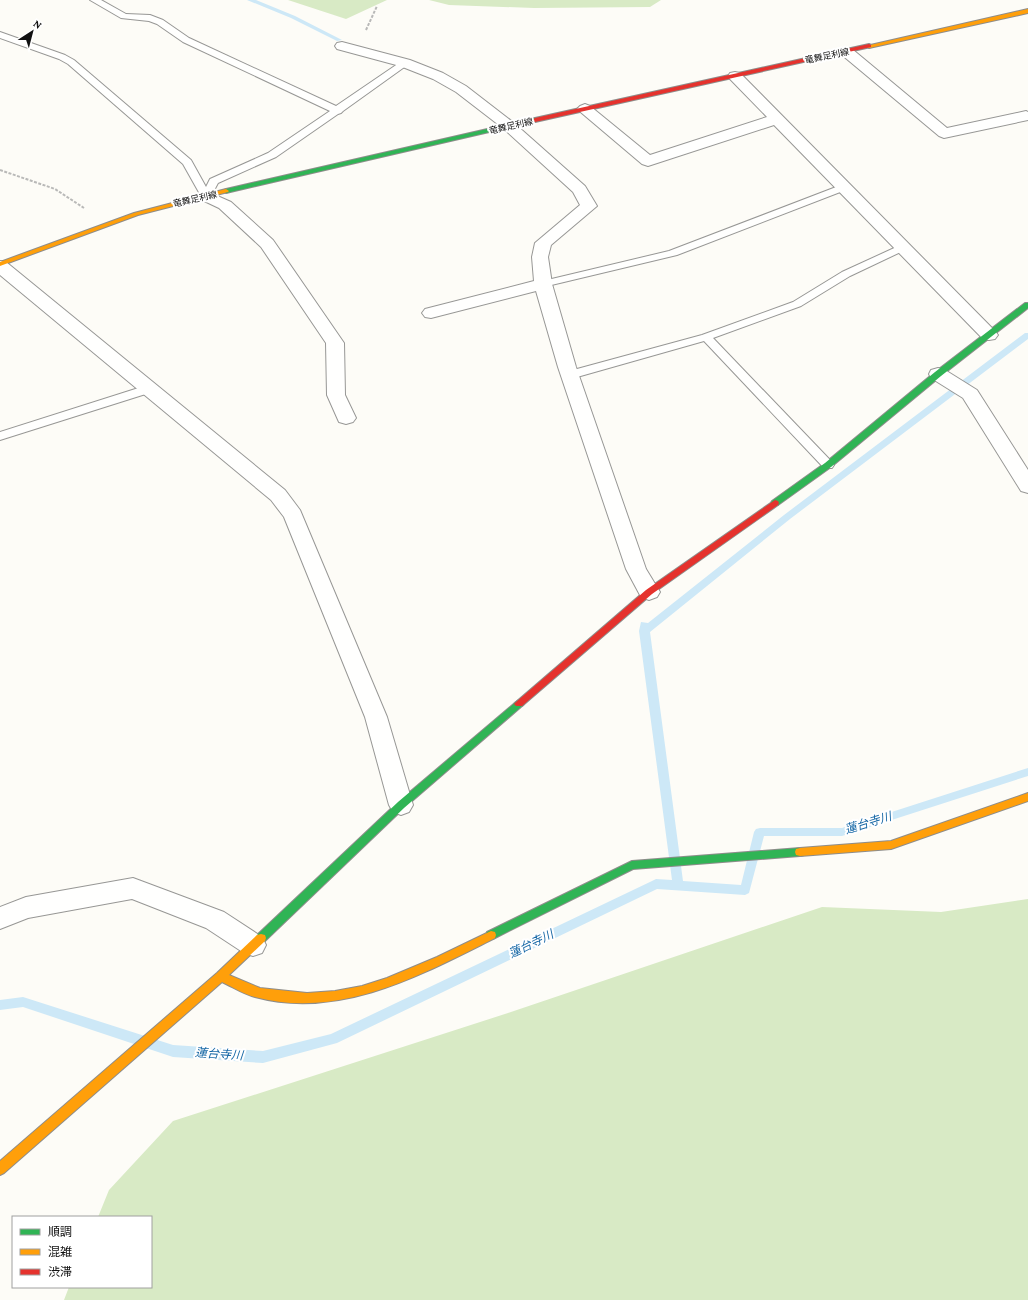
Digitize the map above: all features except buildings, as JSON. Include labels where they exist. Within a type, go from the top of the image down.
[{"type":"street","name":"竜舞足利線","points":[[0,265],[107,224],[143,212],[206,196],[509,126],[1028,11]]},
{"type":"street","points":[[342,46],[405,63],[438,76],[461,89],[509,126],[579,189],[589,206],[543,244],[540,257],[543,284],[570,375],[636,570],[649,592]]},
{"type":"street","points":[[847,52],[944,133],[1026,116]]},
{"type":"street","points":[[735,76],[989,335]]},
{"type":"street","points":[[585,109],[648,160],[777,119]]},
{"type":"street","points":[[206,196],[226,205],[267,244],[335,343],[336,395],[346,418]]},
{"type":"street","points":[[0,265],[278,495],[293,515],[376,717],[401,805]]},
{"type":"street","points":[[431,313],[543,284]]},
{"type":"street","points":[[0,1169],[173,1016],[221,976],[401,805],[649,592],[828,465],[938,374],[1028,305]]},
{"type":"street","points":[[938,374],[970,394],[1028,486]]},
{"type":"street","points":[[221,976],[255,992],[294,998],[324,998],[360,991],[405,977],[632,865],[891,845],[1028,797]]},
{"type":"street","points":[[0,918],[26,908],[133,888],[214,920],[253,945]]},
{"type":"lane","points":[[94,0],[124,16],[150,18],[160,22],[186,40],[338,111]]},
{"type":"lane","points":[[0,35],[62,57],[71,62],[187,162],[206,196]]},
{"type":"lane","points":[[206,196],[214,181],[272,155],[338,111],[405,63]]},
{"type":"lane","points":[[543,284],[673,253],[844,187]]},
{"type":"lane","points":[[570,375],[706,337],[797,304],[846,274],[903,247]]},
{"type":"lane","points":[[706,337],[828,465]]},
{"type":"lane","points":[[0,436],[148,389]]},
{"type":"path","points":[[0,170],[55,189],[107,224]]},
{"type":"green space","points":[[288,0],[387,0],[346,19]]},
{"type":"green space","points":[[429,0],[661,0],[650,7],[534,8],[449,5]]},
{"type":"green space","points":[[1028,899],[1028,1300],[64,1300],[69,1288],[152,1288],[152,1216],[98,1216],[109,1190],[173,1121],[508,1013],[822,907],[941,912]]},
{"type":"waterway","points":[[250,0],[293,17],[339,40]]},
{"type":"waterway","points":[[645,630],[787,517],[1028,335]]},
{"type":"waterway","points":[[644,625],[645,630]]},
{"type":"waterway","points":[[645,630],[678,885]]},
{"type":"waterway","name":"蓮台寺川","points":[[0,1005],[23,1002],[173,1051],[263,1057],[333,1039],[656,884],[745,890],[760,832],[842,832],[1028,772]]},
{"type":"traffic: fast","points":[[226,191],[535,120]]},
{"type":"traffic: fast","points":[[775,503],[828,465],[938,374],[1028,305]]},
{"type":"traffic: fast","points":[[261,938],[401,805],[519,704]]},
{"type":"traffic: fast","points":[[491,935],[632,865],[800,852]]},
{"type":"traffic: slow","points":[[869,46],[1028,11]]},
{"type":"traffic: slow","points":[[0,264],[136,214],[226,191]]},
{"type":"traffic: slow","points":[[800,852],[891,845],[1028,797]]},
{"type":"traffic: slow","points":[[221,976],[254,992],[278,996],[307,998],[335,996],[362,991],[415,972],[491,935]]},
{"type":"traffic: slow","points":[[0,1169],[221,976],[261,938]]},
{"type":"traffic: jam","points":[[535,120],[869,46]]},
{"type":"traffic: jam","points":[[519,704],[649,592],[775,503]]}]
